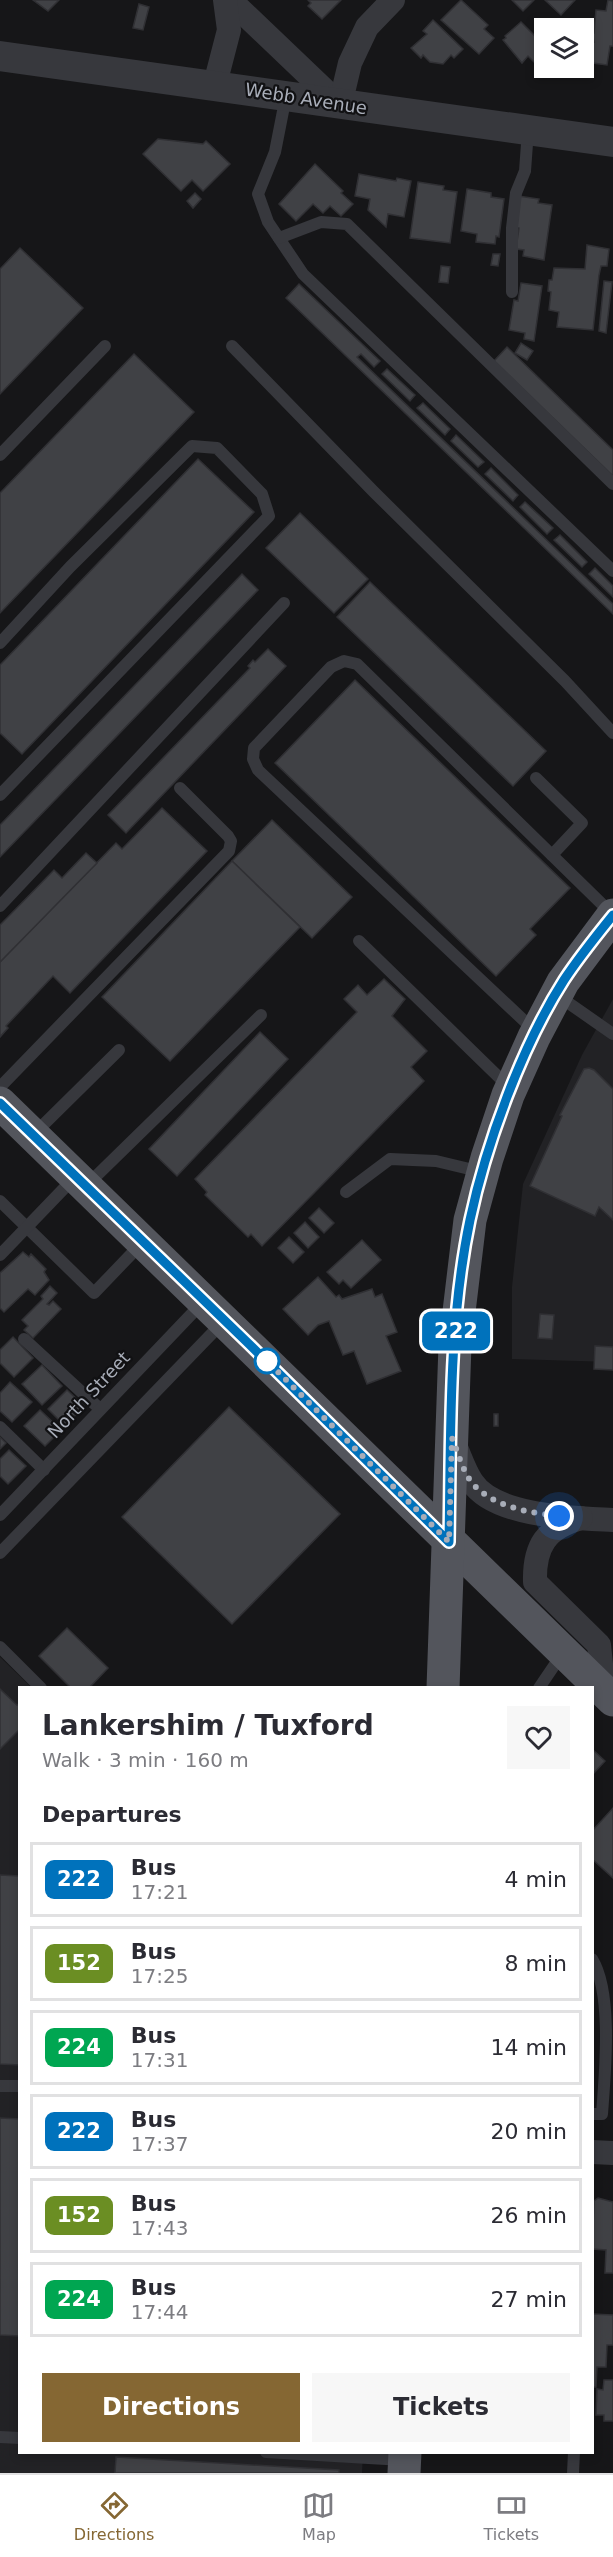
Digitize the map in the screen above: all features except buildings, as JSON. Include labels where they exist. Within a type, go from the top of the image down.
[{"type":"main road","points":[[443,1686],[455,1345],[470,1220],[483,1172],[511,1089],[536,1032],[560,988],[613,915]]},
{"type":"main road","points":[[2,1104],[608,1696]]},
{"type":"street","points":[[215,84],[230,30],[225,0]]},
{"type":"street","points":[[230,0],[340,105]]},
{"type":"street","points":[[340,105],[350,63],[367,27],[393,0]]},
{"type":"street","name":"Webb Avenue","points":[[0,56],[215,84],[340,105],[613,142]]},
{"type":"street","points":[[452,1438],[473,1484],[491,1497],[512,1507],[537,1514],[613,1520]]},
{"type":"street","points":[[581,1518],[564,1523],[550,1533],[540,1547],[535,1564],[536,1582],[599,1645],[608,1696]]},
{"type":"street","points":[[594,2152],[613,2153]]},
{"type":"lane","points":[[286,96],[274,152],[258,194],[268,222],[303,274],[613,571]]},
{"type":"lane","points":[[512,292],[512,228],[516,193],[525,171],[528,130]]},
{"type":"lane","points":[[279,238],[321,222],[347,224],[613,484]]},
{"type":"lane","points":[[0,455],[105,346]]},
{"type":"lane","points":[[232,346],[374,492],[565,681],[613,733]]},
{"type":"lane","points":[[0,643],[70,567],[192,446],[217,448],[262,494],[269,516],[0,795]]},
{"type":"lane","points":[[0,906],[284,603]]},
{"type":"lane","points":[[536,1032],[258,770],[253,759],[254,748],[331,667],[344,661],[357,664],[613,915]]},
{"type":"lane","points":[[536,778],[582,823],[552,855]]},
{"type":"lane","points":[[2,1104],[229,851],[231,841],[228,836],[180,788]]},
{"type":"lane","points":[[359,941],[511,1089]]},
{"type":"lane","points":[[560,988],[613,1034]]},
{"type":"lane","points":[[0,1255],[26,1228],[81,1181],[261,1015]]},
{"type":"lane","points":[[33,1135],[119,1050]]},
{"type":"lane","points":[[346,1192],[390,1160],[436,1161],[483,1172]]},
{"type":"lane","points":[[0,1201],[94,1293],[143,1241]]},
{"type":"lane","points":[[0,1553],[215,1310]]},
{"type":"lane","name":"North Street","points":[[0,1515],[100,1409],[215,1310]]},
{"type":"lane","points":[[24,1339],[100,1409]]},
{"type":"lane","points":[[0,1427],[44,1470]]},
{"type":"lane","points":[[0,1647],[39,1686]]},
{"type":"lane","points":[[540,1686],[563,1652]]},
{"type":"lane","points":[[594,1963],[603,1981],[610,2044],[602,2114],[594,2114]]},
{"type":"lane","points":[[0,2086],[18,2086]]},
{"type":"lane","points":[[0,2437],[18,2438]]},
{"type":"lane","points":[[294,2454],[405,2462]]},
{"type":"lane","points":[[573,2473],[574,2454]]},
{"type":"shaded area","points":[[613,999],[613,1362],[512,1359],[512,1287],[523,1184],[582,1055]]},
{"type":"shaded area","points":[[0,1657],[30,1686],[18,1686],[18,2454],[363,2454],[362,2473],[0,2473]]},
{"type":"bus line","name":"222","points":[[0,1103],[449,1542],[455,1345],[470,1220],[508,1095],[534,1037],[563,981],[613,915]]},
{"type":"route","points":[[267,1361],[265,1359],[449,1542],[452,1438],[473,1484],[491,1497],[512,1507],[537,1514],[559,1516]]}]
